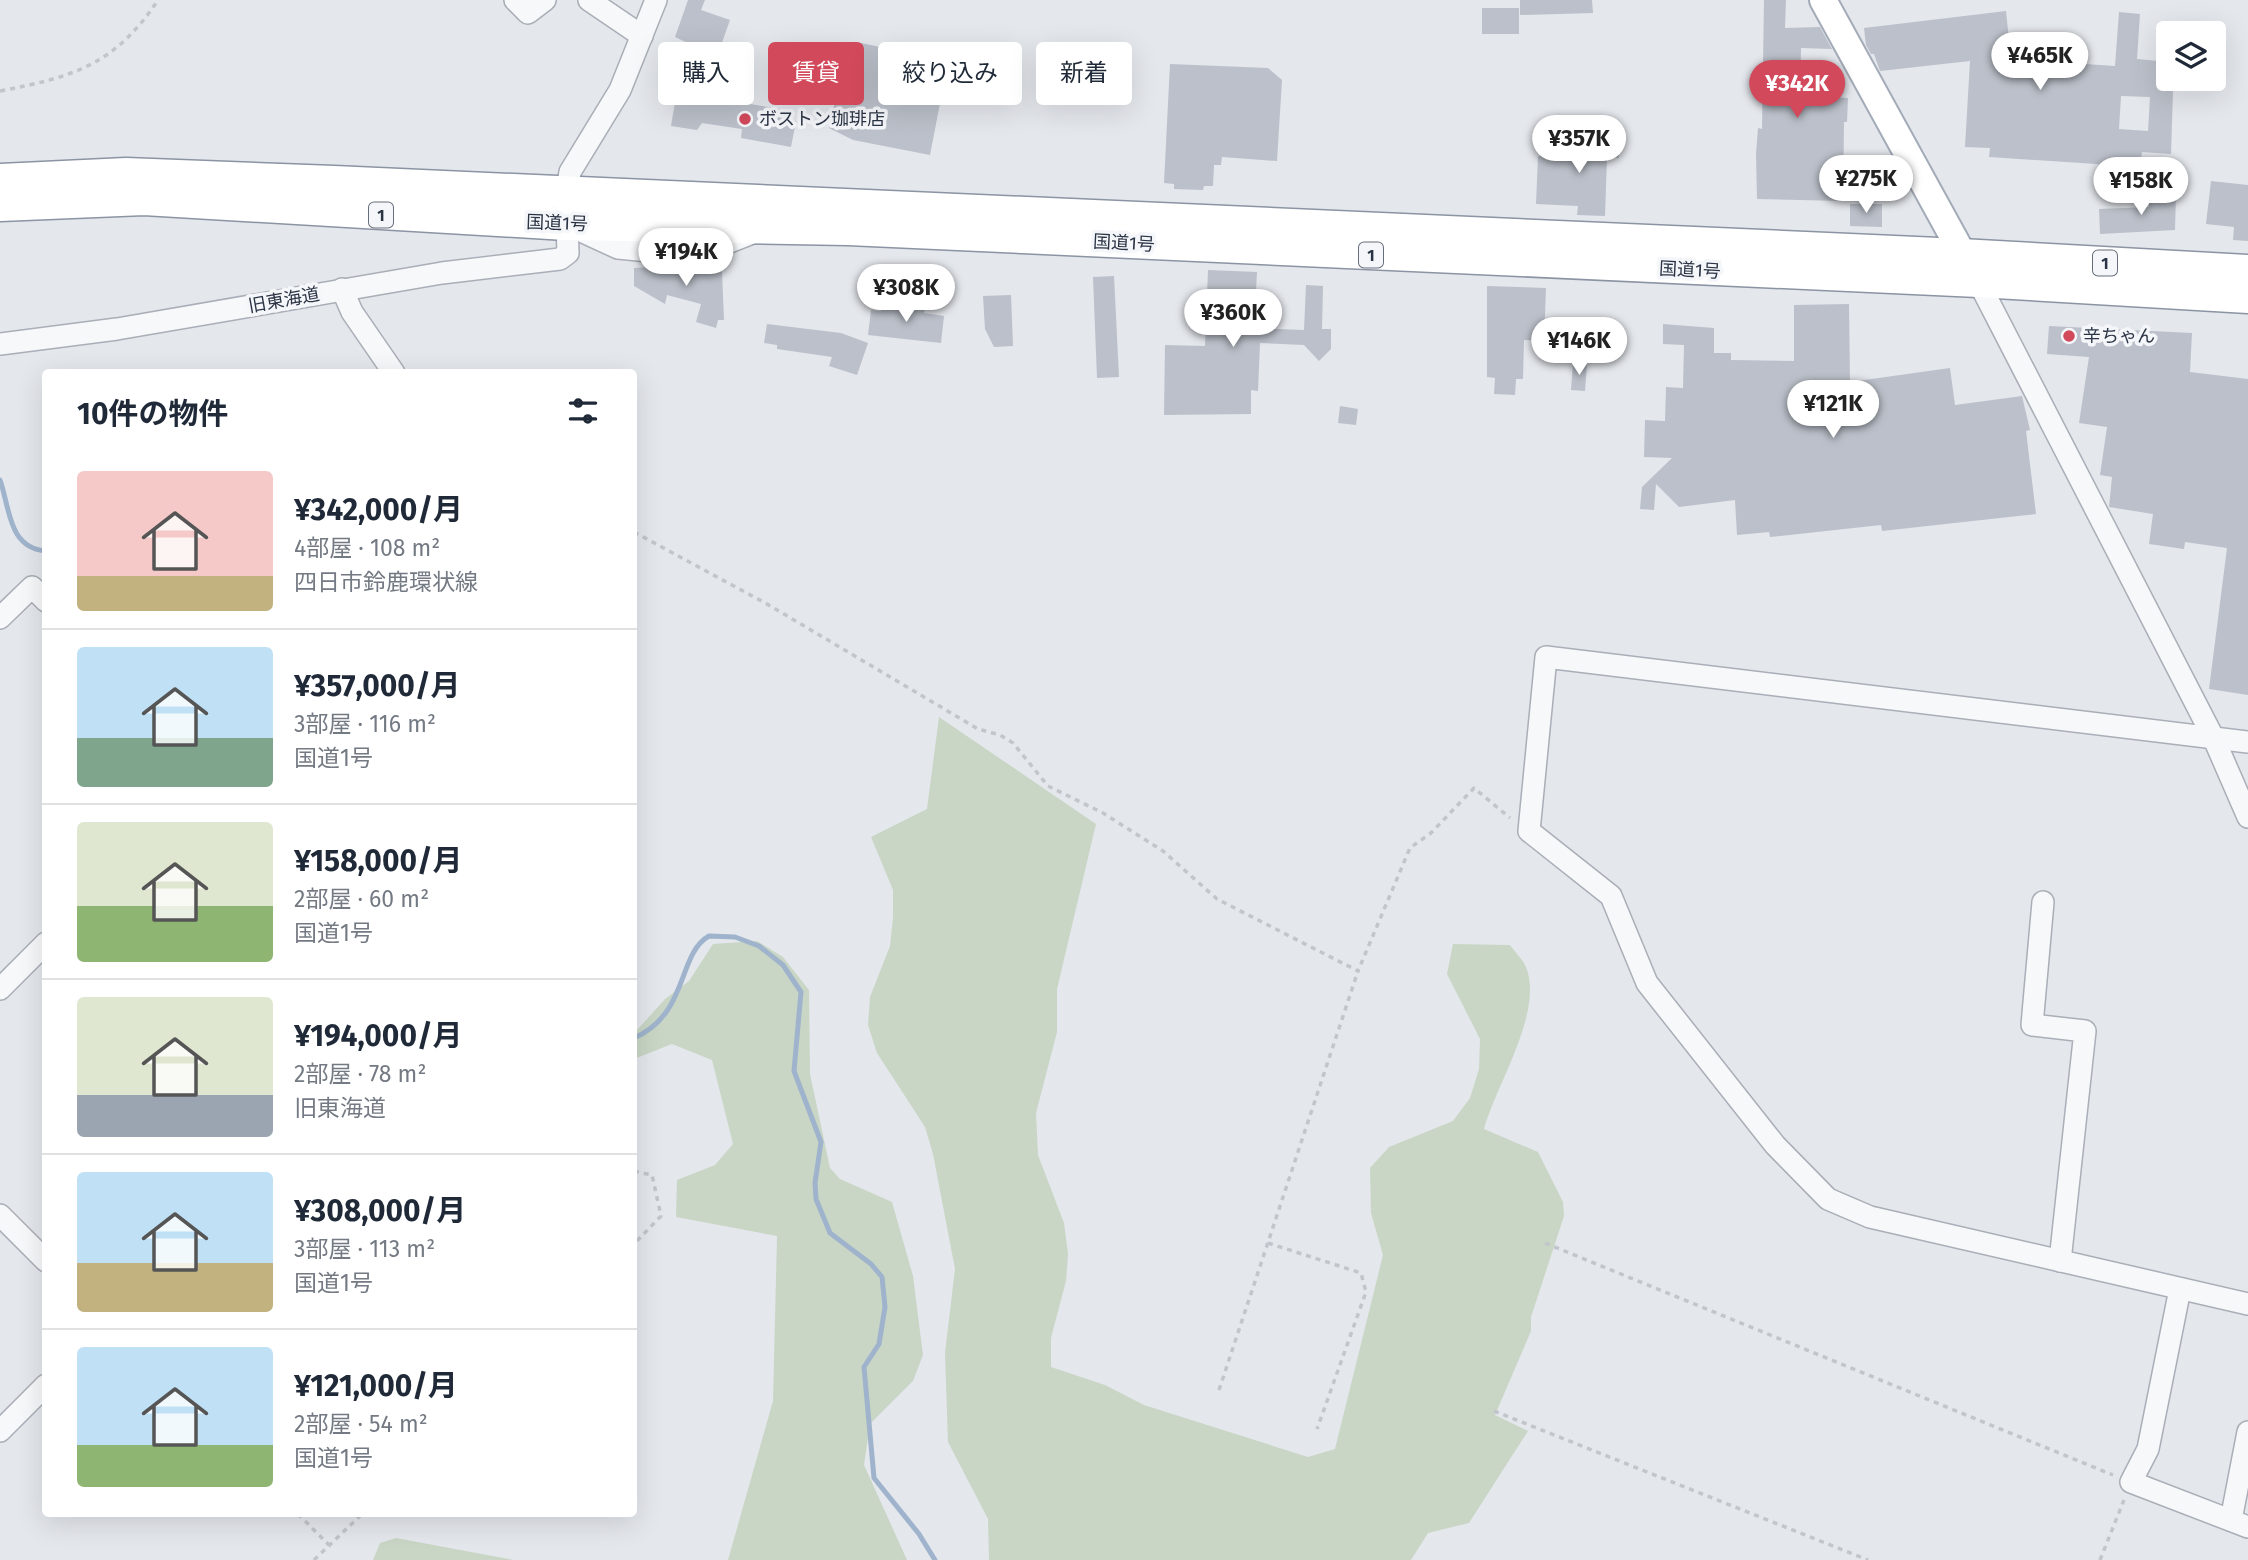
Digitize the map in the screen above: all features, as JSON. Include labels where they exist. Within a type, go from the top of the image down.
[{"type":"highway","name":"国道1号","points":[[0,205],[53,188],[126,174],[566,224],[1189,234]]},
{"type":"highway","name":"国道1号","points":[[0,180],[53,188]]},
{"type":"highway","name":"国道1号","points":[[566,224],[1189,234],[1636,254],[1978,281],[2248,297]]},
{"type":"highway","name":"国道1号","points":[[1636,254],[1962,255],[2248,271]]},
{"type":"main road","points":[[1824,0],[1978,281]]},
{"type":"street","points":[[515,0],[528,13],[545,0]]},
{"type":"street","points":[[589,0],[642,36]]},
{"type":"street","points":[[656,0],[620,90],[570,172],[566,224],[626,251],[709,250],[763,229]]},
{"type":"street","name":"旧東海道","points":[[0,344],[117,329],[342,289],[561,259],[566,224]]},
{"type":"street","points":[[1978,281],[2214,739],[2248,817]]},
{"type":"street","points":[[342,289],[352,312],[391,369]]},
{"type":"street","points":[[0,618],[32,587],[42,596]]},
{"type":"street","points":[[2248,742],[1546,657],[1528,831],[1611,896],[1647,983],[1775,1145],[1828,1199],[1870,1217],[2248,1304]]},
{"type":"street","points":[[2043,902],[2032,1025],[2085,1031],[2060,1261]]},
{"type":"street","points":[[0,989],[42,947]]},
{"type":"street","points":[[0,1215],[42,1257]]},
{"type":"street","points":[[2180,1289],[2147,1449],[2132,1482],[2239,1523],[2248,1432]]},
{"type":"street","points":[[0,1431],[42,1389]]},
{"type":"path","points":[[0,91],[86,69],[117,50],[158,0]]},
{"type":"path","points":[[637,534],[767,604],[978,729],[1000,735],[1013,743],[1048,786],[1103,813],[1146,840],[1217,899],[1358,971]]},
{"type":"path","points":[[1219,1390],[1358,971],[1410,848],[1431,833],[1474,788],[1528,831]]},
{"type":"path","points":[[637,1172],[652,1175],[662,1216],[637,1241]]},
{"type":"path","points":[[1268,1243],[1361,1273],[1366,1292],[1317,1430]]},
{"type":"path","points":[[1545,1243],[2132,1482],[2100,1560]]},
{"type":"path","points":[[1494,1411],[1868,1560]]},
{"type":"path","points":[[301,1517],[329,1545]]},
{"type":"path","points":[[314,1560],[359,1517]]},
{"type":"green space","points":[[939,717],[1096,824],[1057,989],[1057,1032],[1036,1113],[1038,1155],[1064,1223],[1068,1254],[1066,1281],[1051,1338],[1051,1367],[1105,1385],[1144,1405],[1308,1457],[1335,1449],[1383,1255],[1371,1213],[1370,1168],[1389,1147],[1453,1121],[1470,1098],[1479,1069],[1480,1039],[1447,974],[1453,944],[1510,945],[1525,964],[1530,985],[1524,1026],[1484,1129],[1538,1152],[1563,1202],[1564,1216],[1531,1317],[1531,1331],[1495,1415],[1528,1431],[1469,1523],[1428,1533],[1411,1560],[989,1560],[988,1519],[948,1442],[945,1353],[955,1269],[933,1154],[925,1127],[877,1053],[868,1025],[870,997],[890,946],[893,918],[893,890],[871,837],[927,809]]},
{"type":"green space","points":[[757,941],[783,957],[809,990],[810,1074],[830,1168],[840,1179],[892,1202],[913,1276],[923,1355],[913,1381],[870,1424],[864,1465],[907,1560],[728,1560],[773,1401],[777,1236],[676,1217],[677,1180],[715,1165],[733,1144],[712,1060],[672,1044],[637,1058],[637,1030],[665,999],[689,981],[713,944]]},
{"type":"green space","points":[[396,1538],[514,1560],[373,1560],[380,1543]]},
{"type":"building","points":[[688,0],[705,0],[701,10],[730,20],[722,42],[686,42],[675,37]]},
{"type":"building","points":[[1520,0],[1592,0],[1593,13],[1520,15]]},
{"type":"building","points":[[1764,0],[1786,0],[1785,28],[1820,27],[1832,49],[1801,48],[1800,95],[1848,98],[1847,122],[1844,122],[1843,201],[1757,199],[1756,154],[1758,128],[1762,129]]},
{"type":"building","points":[[1482,8],[1519,8],[1519,34],[1482,34]]},
{"type":"building","points":[[2006,11],[2011,59],[2115,66],[2119,12],[2140,14],[2137,59],[2156,61],[2156,91],[2173,91],[2171,154],[2142,152],[2141,159],[2127,158],[2126,166],[1989,157],[1990,148],[1965,147],[1970,61],[1880,71],[1874,54],[1871,54],[1866,45],[1864,28]],"holes":[[[2121,96],[2150,97],[2148,131],[2119,129]]]},
{"type":"building","points":[[864,44],[878,47],[878,105],[940,105],[930,155],[853,140],[829,128],[834,105],[864,105]]},
{"type":"building","points":[[1170,64],[1268,68],[1282,80],[1277,161],[1222,157],[1221,165],[1214,165],[1213,186],[1204,186],[1203,190],[1174,189],[1174,184],[1164,183]]},
{"type":"building","points":[[674,105],[754,105],[781,109],[780,117],[796,121],[791,147],[741,138],[742,129],[702,123],[697,130],[671,126]]},
{"type":"building","points":[[1581,130],[1620,131],[1619,158],[1607,158],[1605,216],[1577,215],[1578,206],[1536,204],[1538,156],[1581,157]]},
{"type":"building","points":[[2211,181],[2248,185],[2248,241],[2233,240],[2234,227],[2206,224]]},
{"type":"building","points":[[2176,193],[2175,230],[2100,234],[2099,209],[2149,207],[2149,194]]},
{"type":"building","points":[[1850,204],[1882,204],[1882,227],[1850,226]]},
{"type":"building","points":[[688,263],[722,272],[724,320],[718,320],[716,328],[696,322],[701,304],[667,295],[665,304],[634,286],[634,268],[674,266],[686,269]]},
{"type":"building","points":[[1208,270],[1257,272],[1254,328],[1304,330],[1306,285],[1323,286],[1322,329],[1331,329],[1331,349],[1319,361],[1304,345],[1260,343],[1258,391],[1251,390],[1251,414],[1164,415],[1165,345],[1205,346]]},
{"type":"building","points":[[1114,276],[1119,377],[1097,378],[1093,277]]},
{"type":"building","points":[[1487,286],[1546,288],[1544,341],[1524,340],[1523,379],[1516,379],[1515,395],[1494,394],[1495,378],[1487,377]]},
{"type":"building","points":[[1011,295],[1013,346],[994,347],[985,329],[983,296]]},
{"type":"building","points":[[882,304],[925,309],[924,313],[944,316],[941,343],[868,335],[871,310],[881,311]]},
{"type":"building","points":[[1849,304],[1850,382],[1950,368],[1955,405],[2022,396],[2030,430],[2026,431],[2036,514],[1882,531],[1881,525],[1770,537],[1769,532],[1737,535],[1735,500],[1679,507],[1656,484],[1654,510],[1640,509],[1642,487],[1672,458],[1644,457],[1645,420],[1665,421],[1666,387],[1683,388],[1684,345],[1663,344],[1663,324],[1714,328],[1714,353],[1731,353],[1731,360],[1794,361],[1794,305]]},
{"type":"building","points":[[767,324],[841,333],[868,343],[857,375],[829,366],[832,357],[777,349],[777,345],[764,343]]},
{"type":"building","points":[[2049,326],[2192,333],[2190,372],[2248,379],[2248,695],[2209,689],[2227,548],[2185,542],[2184,549],[2149,544],[2153,514],[2109,507],[2112,477],[2100,475],[2107,427],[2079,423],[2089,357],[2047,354]]},
{"type":"building","points":[[1573,363],[1587,364],[1585,391],[1571,390]]},
{"type":"building","points":[[1340,406],[1358,409],[1356,425],[1338,423]]},
{"type":"waterway","points":[[0,480],[17,535],[24,543],[42,550]]},
{"type":"waterway","points":[[637,1036],[652,1027],[664,1014],[692,956],[709,936],[735,937],[759,946],[783,965],[801,992],[794,1071],[821,1142],[815,1183],[816,1199],[830,1233],[871,1264],[882,1277],[885,1307],[879,1344],[864,1367],[874,1478],[919,1534],[935,1560]]},
{"type":"place","name":"ボストン珈琲店","points":[[745,119]]},
{"type":"place","name":"辛ちゃん","points":[[2069,336]]}]
